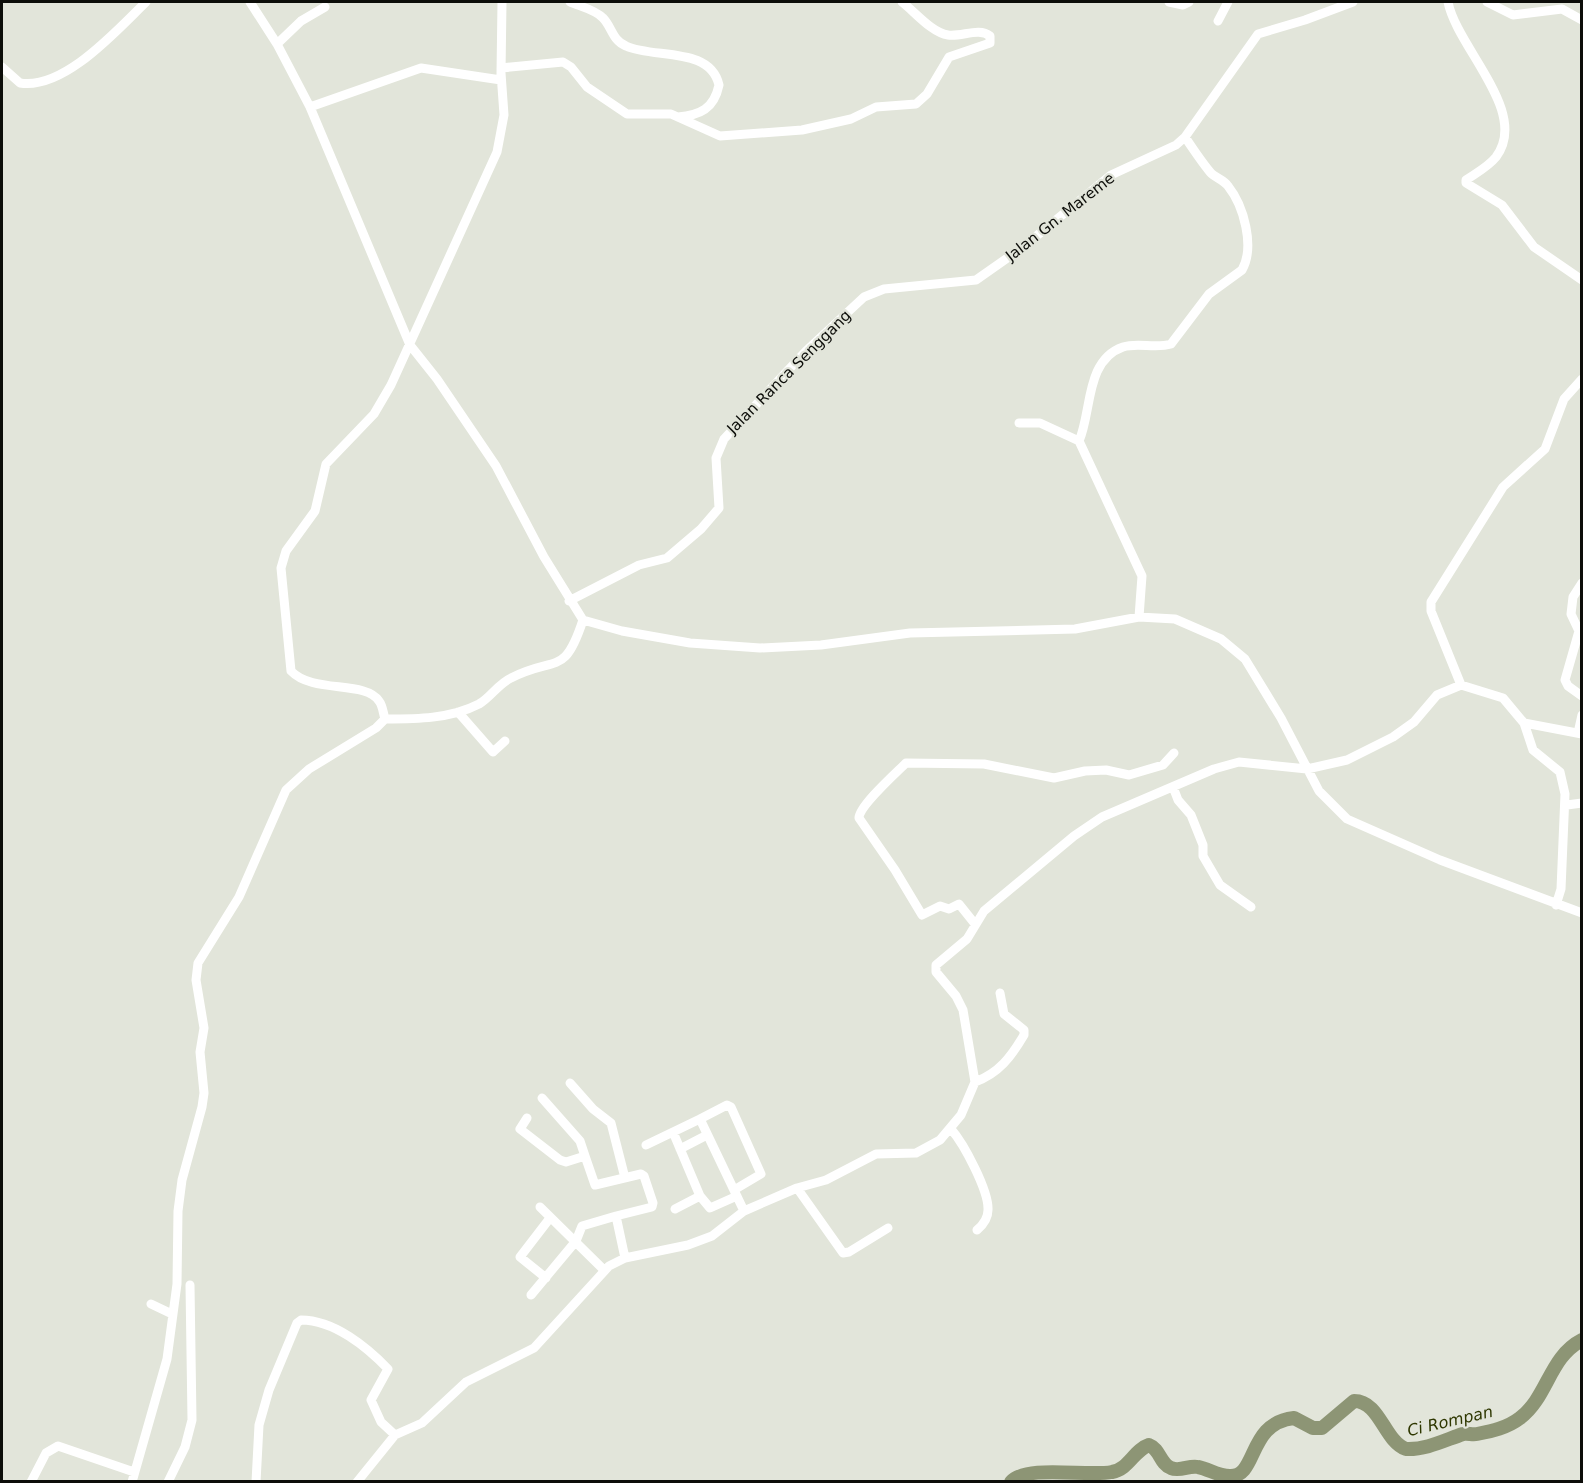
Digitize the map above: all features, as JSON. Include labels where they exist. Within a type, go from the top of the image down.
[{"type":"street","points":[[2,67],[20,83],[45,83],[100,45],[146,2]]},
{"type":"street","points":[[250,2],[277,44],[310,106],[410,345],[437,379],[496,466],[569,601],[583,620],[622,631],[690,643],[760,648],[821,645],[910,633],[1075,629],[1139,617],[1175,619],[1199,627],[1237,650],[1245,659],[1325,799],[1355,823],[1559,896],[1581,914]]},
{"type":"street","points":[[385,719],[379,700],[374,696],[364,691],[317,685],[291,671],[281,568],[286,551],[319,502],[326,464],[374,414],[391,385],[501,139],[504,115],[501,80],[502,2]]},
{"type":"street","points":[[570,2],[600,15],[611,34],[626,46],[697,60],[713,70],[718,85],[707,109],[699,114],[677,117]]},
{"type":"street","points":[[501,68],[563,62],[572,67],[587,87],[627,114],[670,114],[720,136],[802,130],[851,119],[876,107],[921,101],[949,57],[987,46],[991,39],[983,32],[947,35],[938,31],[902,2]]},
{"type":"street","points":[[1168,2],[1183,5],[1189,2]]},
{"type":"street","points":[[1218,21],[1228,2],[1233,2]]},
{"type":"street","name":"Jalan Gn. Mareme","points":[[884,289],[976,280],[1023,247],[1111,175],[1176,145],[1185,137],[1258,34],[1353,2]]},
{"type":"street","points":[[1448,2],[1457,28],[1498,99],[1506,121],[1500,151],[1492,162],[1466,180],[1466,183],[1502,205],[1534,247],[1581,280]]},
{"type":"street","points":[[1487,2],[1513,15],[1562,9],[1581,20]]},
{"type":"street","points":[[277,44],[301,21],[325,7]]},
{"type":"street","points":[[310,106],[421,68],[501,80]]},
{"type":"street","points":[[1079,441],[1086,425],[1092,383],[1112,353],[1128,346],[1171,344],[1209,294],[1242,270],[1245,264],[1248,250],[1238,204],[1229,187],[1210,171],[1185,137]]},
{"type":"street","name":"Jalan Ranca Senggang","points":[[569,601],[639,565],[668,558],[701,529],[719,508],[716,458],[724,439],[806,351],[864,297],[884,289]]},
{"type":"street","points":[[1461,685],[1431,611],[1431,602],[1503,487],[1545,449],[1564,399],[1581,379]]},
{"type":"street","points":[[1018,423],[1040,423],[1079,441],[1142,576],[1139,617]]},
{"type":"street","points":[[1581,583],[1572,599],[1571,616],[1579,627],[1579,635],[1566,680],[1568,686],[1581,696]]},
{"type":"street","points":[[31,1482],[46,1453],[58,1446],[133,1477],[167,1359],[177,1284],[178,1211],[182,1180],[204,1093],[200,1052],[204,1028],[196,980],[198,963],[239,897],[286,790],[309,769],[376,728],[385,719],[419,719],[458,712],[479,704],[511,678],[563,660],[574,647],[583,620]]},
{"type":"street","points":[[357,1482],[395,1435],[423,1424],[466,1382],[534,1348],[604,1270],[625,1258],[688,1245],[712,1236],[744,1211],[797,1188],[826,1180],[876,1155],[921,1152],[951,1129],[961,1115],[975,1082],[963,1010],[935,968],[937,963],[967,939],[981,914],[1006,891],[1074,836],[1102,818],[1234,763],[1307,769],[1347,760],[1375,748],[1414,722],[1437,695],[1461,685],[1503,698],[1524,723],[1533,750],[1560,772],[1567,805],[1559,896]]},
{"type":"street","points":[[458,712],[493,753],[505,741]]},
{"type":"street","points":[[1524,723],[1580,734],[1581,715]]},
{"type":"street","points":[[975,924],[959,904],[949,909],[940,905],[922,915],[896,870],[859,818],[859,813],[870,799],[906,763],[984,764],[1054,778],[1106,770],[1129,775],[1163,765],[1174,753]]},
{"type":"street","points":[[1173,787],[1178,800],[1191,815],[1203,845],[1203,856],[1217,881],[1223,889],[1251,907]]},
{"type":"street","points":[[1567,805],[1581,803]]},
{"type":"street","points":[[975,1082],[994,1074],[1003,1066],[1025,1033],[1004,1014],[1000,993]]},
{"type":"street","points":[[570,1083],[593,1109],[611,1123],[625,1178]]},
{"type":"street","points":[[531,1295],[576,1240],[582,1226],[650,1208],[653,1205],[644,1176],[595,1185],[580,1141],[542,1098]]},
{"type":"street","points":[[646,1145],[725,1105],[731,1107],[761,1174],[710,1208],[700,1196],[673,1132]]},
{"type":"street","points":[[527,1118],[520,1129],[562,1162],[585,1156]]},
{"type":"street","points":[[700,1119],[744,1211]]},
{"type":"street","points":[[951,1129],[966,1148],[988,1206],[987,1219],[977,1230]]},
{"type":"street","points":[[680,1149],[707,1135]]},
{"type":"street","points":[[797,1188],[843,1253],[849,1252],[888,1228]]},
{"type":"street","points":[[675,1209],[700,1196]]},
{"type":"street","points":[[540,1207],[604,1270]]},
{"type":"street","points":[[616,1216],[625,1258]]},
{"type":"street","points":[[546,1278],[520,1257],[550,1218]]},
{"type":"street","points":[[168,1482],[185,1447],[192,1420],[190,1285]]},
{"type":"street","points":[[151,1304],[172,1314]]},
{"type":"street","points":[[256,1482],[259,1425],[269,1390],[297,1323],[301,1320],[330,1327],[352,1338],[373,1353],[388,1370],[371,1400],[381,1422],[395,1435]]},
{"type":"waterway","name":"Ci Rompan","points":[[1011,1482],[1019,1477],[1044,1472],[1112,1472],[1123,1467],[1139,1451],[1149,1445],[1171,1468],[1202,1468],[1226,1476],[1239,1474],[1245,1468],[1260,1439],[1268,1429],[1279,1422],[1294,1418],[1313,1428],[1322,1428],[1354,1401],[1370,1407],[1392,1438],[1406,1449],[1428,1446],[1463,1434],[1488,1432],[1520,1418],[1537,1399],[1562,1356],[1582,1340]]}]
